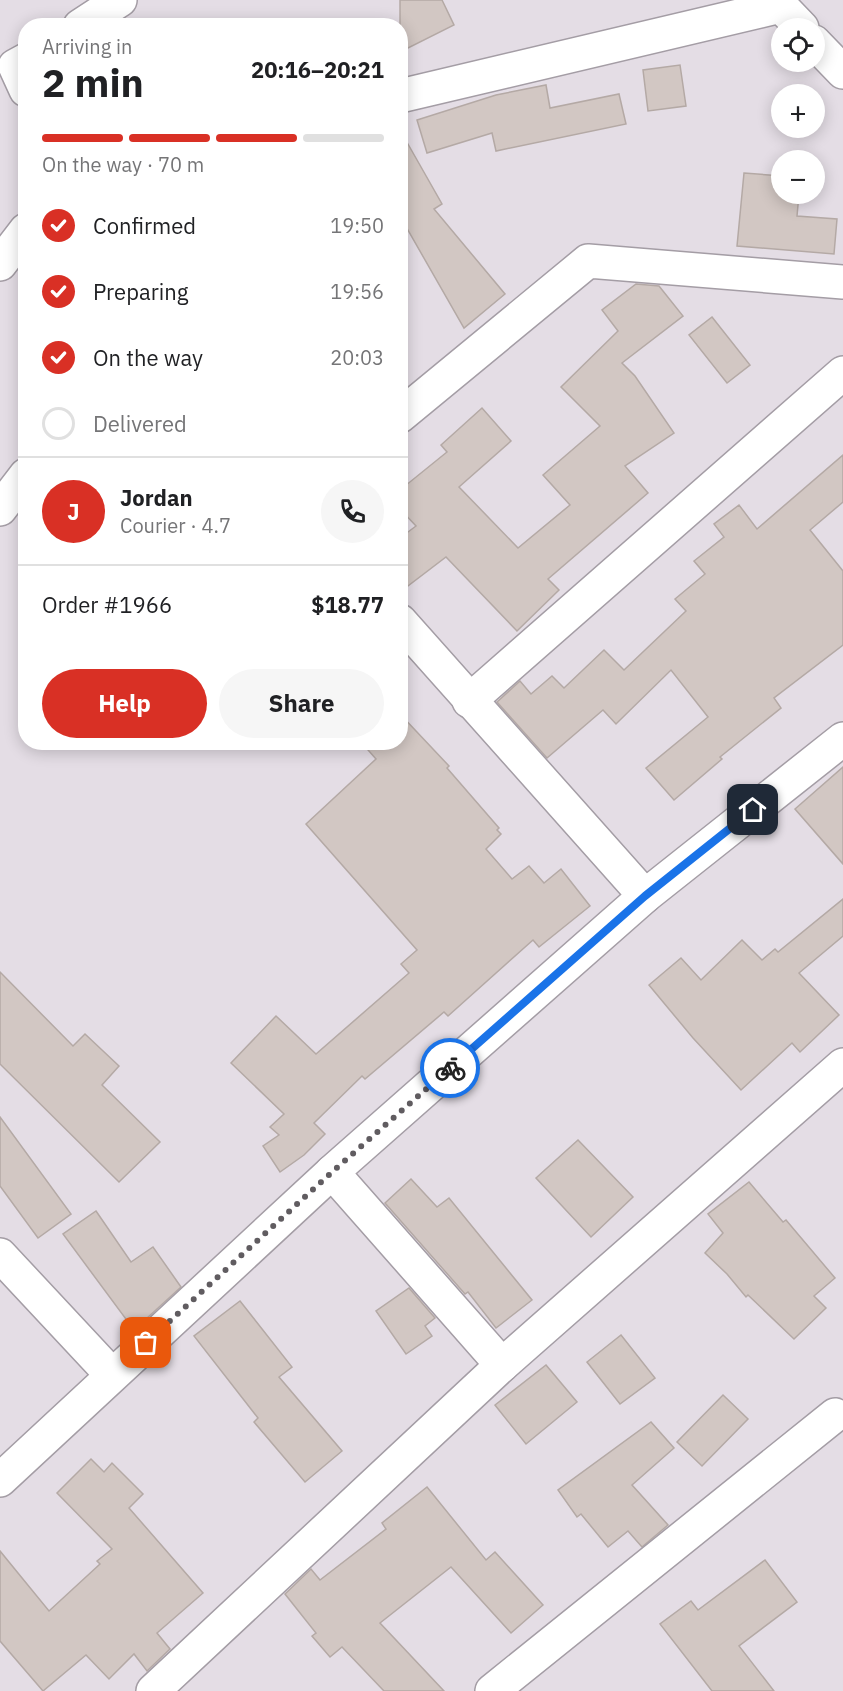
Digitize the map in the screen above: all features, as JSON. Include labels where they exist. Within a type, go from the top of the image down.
[{"type":"street","points":[[92,18],[120,0]]},
{"type":"street","points":[[408,94],[781,6],[792,18]]},
{"type":"street","points":[[825,53],[843,72]]},
{"type":"street","points":[[0,264],[18,240]]},
{"type":"street","points":[[408,409],[588,261],[843,282]]},
{"type":"street","points":[[469,700],[843,373]]},
{"type":"street","points":[[0,509],[18,485]]},
{"type":"street","points":[[408,630],[645,896]]},
{"type":"street","points":[[0,1480],[332,1172],[645,896],[843,739]]},
{"type":"street","points":[[153,1691],[502,1365],[843,1065]]},
{"type":"street","points":[[332,1172],[502,1365]]},
{"type":"street","points":[[0,1255],[112,1375]]},
{"type":"street","points":[[492,1691],[835,1415]]},
{"type":"building","points":[[400,0],[442,0],[454,25],[408,48],[408,18],[400,18]]},
{"type":"building","points":[[680,65],[686,106],[648,111],[643,70]]},
{"type":"building","points":[[546,85],[550,108],[619,94],[626,124],[496,151],[492,133],[427,153],[417,120],[496,95]]},
{"type":"building","points":[[408,144],[442,204],[434,209],[505,294],[464,328],[408,230]]},
{"type":"building","points":[[744,173],[771,175],[771,204],[798,204],[797,216],[837,219],[834,254],[737,246]]},
{"type":"building","points":[[636,284],[659,286],[683,316],[622,363],[635,376],[674,433],[625,466],[648,493],[548,579],[559,590],[517,631],[446,557],[408,586],[408,532],[416,526],[408,518],[408,484],[447,452],[441,445],[482,408],[511,441],[459,487],[518,548],[570,505],[543,475],[600,426],[561,387],[618,331],[602,310]]},
{"type":"building","points":[[712,317],[750,365],[727,383],[689,335]]},
{"type":"building","points":[[843,455],[843,502],[810,530],[843,571],[843,645],[774,698],[781,708],[720,757],[722,759],[674,800],[646,768],[708,717],[671,670],[616,724],[603,710],[547,758],[497,702],[520,681],[531,694],[552,676],[564,688],[604,650],[624,670],[686,611],[675,599],[705,574],[694,561],[724,537],[714,524],[739,505],[757,529]]},
{"type":"building","points":[[408,722],[449,766],[447,768],[499,828],[497,830],[501,834],[486,849],[512,879],[529,866],[544,883],[561,869],[590,906],[539,947],[533,940],[448,1016],[444,1012],[365,1079],[362,1076],[314,1123],[325,1134],[304,1155],[280,1172],[263,1146],[279,1135],[270,1127],[284,1114],[231,1063],[276,1016],[316,1054],[409,973],[401,964],[417,950],[306,824],[376,759],[368,750],[408,750]]},
{"type":"building","points":[[843,767],[843,864],[795,809]]},
{"type":"building","points":[[843,899],[843,936],[799,973],[839,1015],[800,1052],[792,1043],[741,1090],[693,1038],[649,985],[681,958],[701,980],[742,940],[762,960],[775,949],[778,952]]},
{"type":"building","points":[[0,972],[73,1046],[85,1034],[119,1066],[102,1085],[160,1142],[119,1182],[0,1064]]},
{"type":"building","points":[[0,1117],[71,1214],[38,1238],[0,1186]]},
{"type":"building","points":[[578,1140],[633,1197],[591,1237],[536,1178]]},
{"type":"building","points":[[411,1179],[437,1207],[449,1198],[532,1300],[496,1328],[468,1292],[465,1294],[385,1203]]},
{"type":"building","points":[[749,1182],[783,1222],[786,1220],[835,1278],[814,1296],[826,1308],[794,1339],[748,1295],[746,1297],[705,1253],[723,1233],[708,1214]]},
{"type":"building","points":[[96,1211],[131,1262],[153,1247],[181,1287],[134,1330],[63,1234]]},
{"type":"building","points":[[409,1288],[435,1318],[425,1326],[432,1336],[406,1354],[376,1311]]},
{"type":"building","points":[[240,1301],[292,1367],[279,1377],[342,1451],[305,1482],[254,1422],[258,1418],[194,1336]]},
{"type":"building","points":[[621,1335],[655,1378],[620,1404],[587,1362]]},
{"type":"building","points":[[546,1365],[577,1402],[526,1444],[495,1405]]},
{"type":"building","points":[[723,1395],[748,1419],[702,1466],[677,1442]]},
{"type":"building","points":[[651,1422],[674,1448],[632,1485],[668,1525],[642,1547],[628,1531],[608,1547],[581,1514],[577,1517],[558,1490]]},
{"type":"building","points":[[91,1459],[104,1472],[112,1463],[143,1494],[129,1508],[203,1593],[157,1633],[170,1649],[147,1671],[134,1654],[109,1679],[86,1655],[43,1691],[0,1641],[0,1551],[49,1611],[100,1564],[97,1561],[112,1549],[57,1493]]},
{"type":"building","points":[[427,1487],[486,1560],[495,1552],[543,1605],[511,1633],[451,1567],[380,1623],[444,1691],[384,1691],[342,1647],[330,1657],[312,1636],[316,1633],[285,1594],[311,1569],[320,1580],[386,1529],[382,1523]]},
{"type":"building","points":[[765,1560],[797,1602],[739,1646],[774,1691],[712,1691],[660,1624],[691,1601],[698,1610]]},
{"type":"way so far","points":[[146,1343],[332,1172],[450,1068]]},
{"type":"route","points":[[450,1068],[645,896],[753,810]]}]
